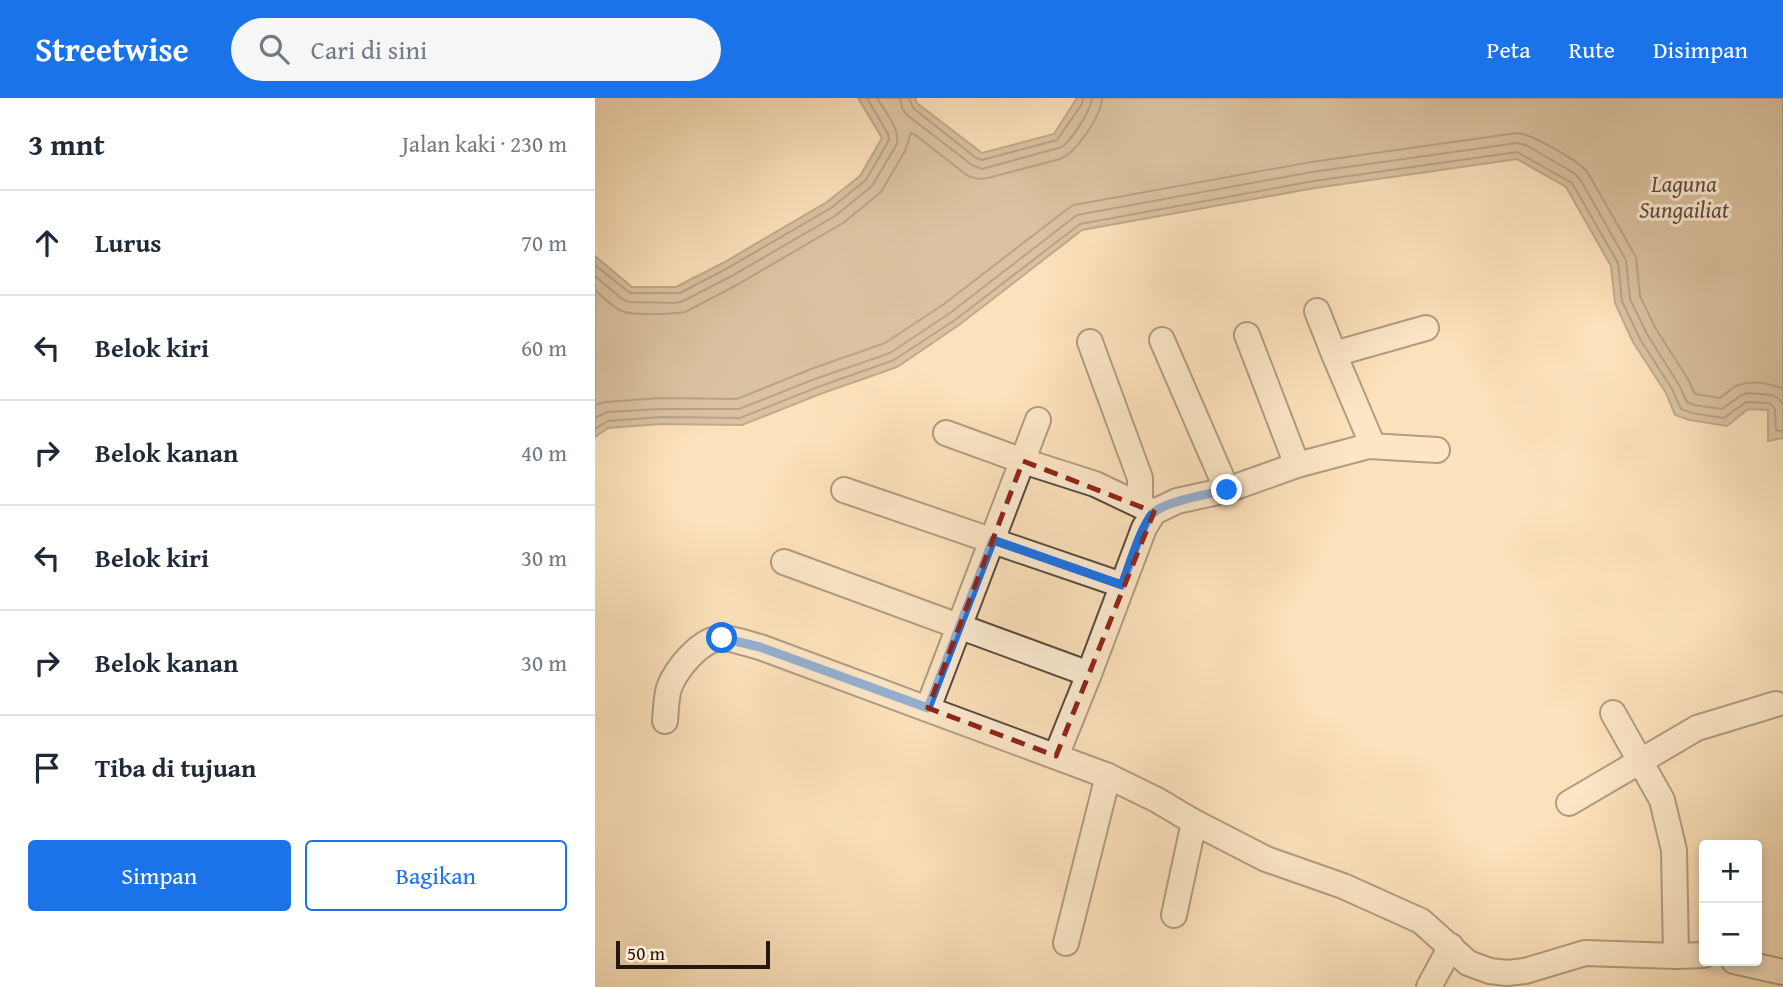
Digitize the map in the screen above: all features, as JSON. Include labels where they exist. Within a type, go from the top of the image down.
[{"type":"street","points":[[1317,311],[1373,446]]},
{"type":"street","points":[[1334,354],[1426,328]]},
{"type":"street","points":[[1247,335],[1297,466]]},
{"type":"street","points":[[1162,340],[1227,490]]},
{"type":"street","points":[[1056,756],[1144,528],[1147,508],[1140,478],[1090,342]]},
{"type":"street","points":[[928,708],[1038,420]]},
{"type":"street","points":[[946,433],[1094,484],[1147,508],[1227,490],[1297,466],[1369,446],[1437,450]]},
{"type":"street","points":[[844,490],[1122,585]]},
{"type":"street","points":[[784,562],[1089,674]]},
{"type":"street","points":[[665,721],[668,691],[675,674],[708,641],[722,638],[760,647],[1108,776],[1266,859],[1343,886],[1421,921],[1468,963],[1489,971],[1525,971],[1585,953],[1699,955]]},
{"type":"street","points":[[1569,803],[1697,727],[1776,704]]},
{"type":"street","points":[[1613,713],[1662,800],[1674,850],[1676,956]]},
{"type":"street","points":[[1066,943],[1108,776]]},
{"type":"street","points":[[1174,915],[1193,822]]},
{"type":"street","points":[[1429,987],[1451,946]]},
{"type":"street","points":[[1756,966],[1783,972]]},
{"type":"highlighted area","points":[[1023,461],[1154,512],[1056,756],[928,708]]},
{"type":"water","name":"Laguna Sungailiat","points":[[858,98],[915,98],[917,103],[982,153],[1054,134],[1077,98],[1783,98],[1783,438],[1768,441],[1768,410],[1748,409],[1727,426],[1675,415],[1666,393],[1633,342],[1615,303],[1611,266],[1566,187],[1517,159],[1315,188],[1082,230],[959,325],[897,367],[742,425],[661,424],[608,428],[595,437],[595,256],[632,287],[676,287],[723,263],[827,202],[860,176],[882,138]]},
{"type":"route","points":[[722,638],[760,647],[928,708],[993,540],[1122,585],[1144,528],[1154,512],[1177,501],[1227,490]]}]
